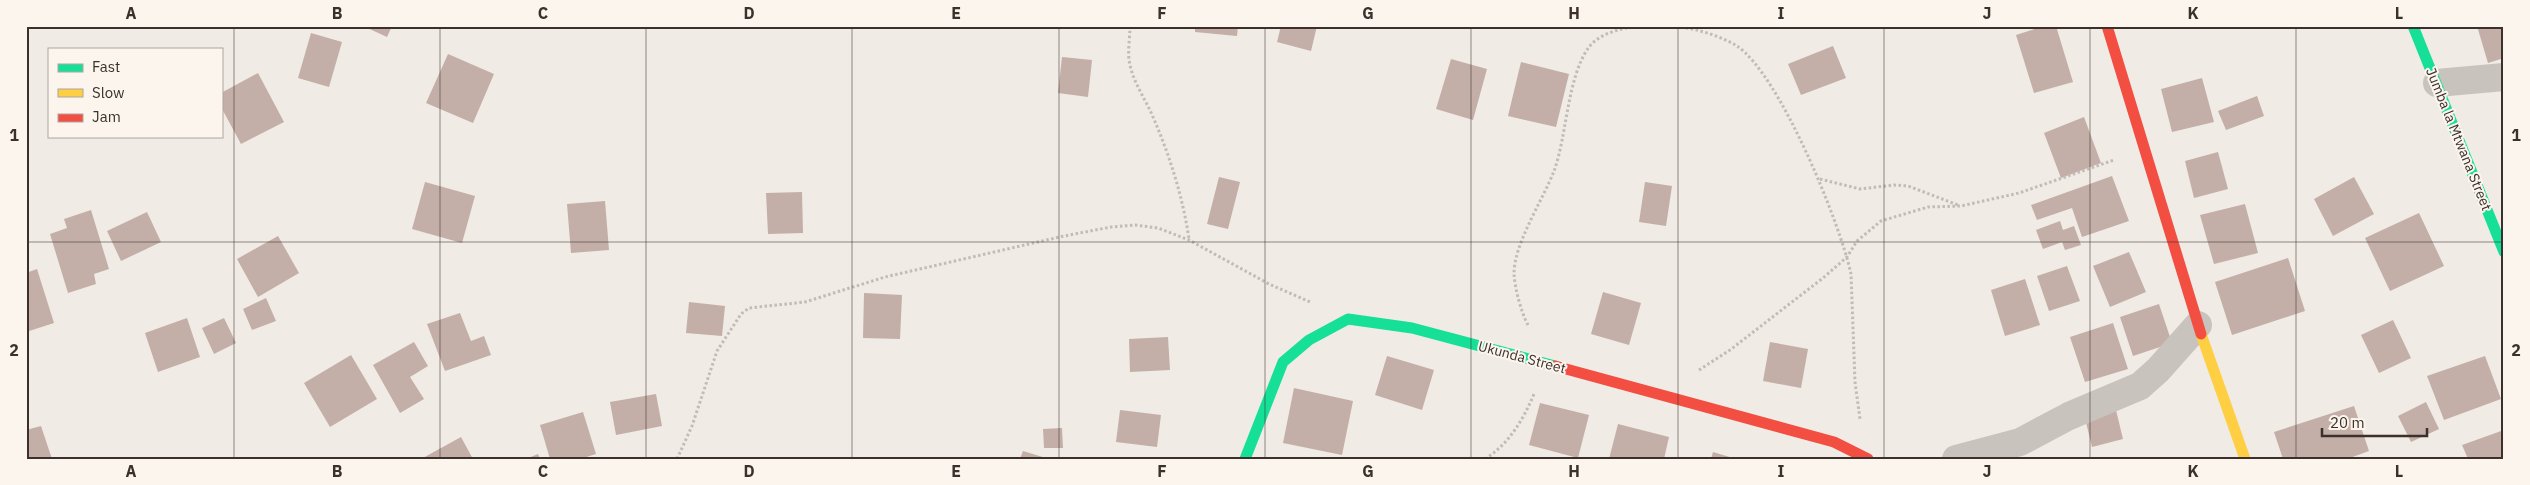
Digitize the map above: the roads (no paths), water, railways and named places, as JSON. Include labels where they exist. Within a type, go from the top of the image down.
[{"type":"street","name":"Jumba la Mtwana Street","points":[[2413,26],[2504,252]]},
{"type":"street","points":[[2113,28],[2144,150],[2198,325],[2245,459]]},
{"type":"street","points":[[2437,83],[2504,77]]},
{"type":"street","name":"Ukunda Street","points":[[1245,459],[1283,362],[1309,340],[1348,319],[1412,328],[1660,394],[1834,442],[1866,458]]},
{"type":"street","points":[[1956,459],[2020,442],[2069,416],[2140,386],[2158,370],[2198,325]]}]
